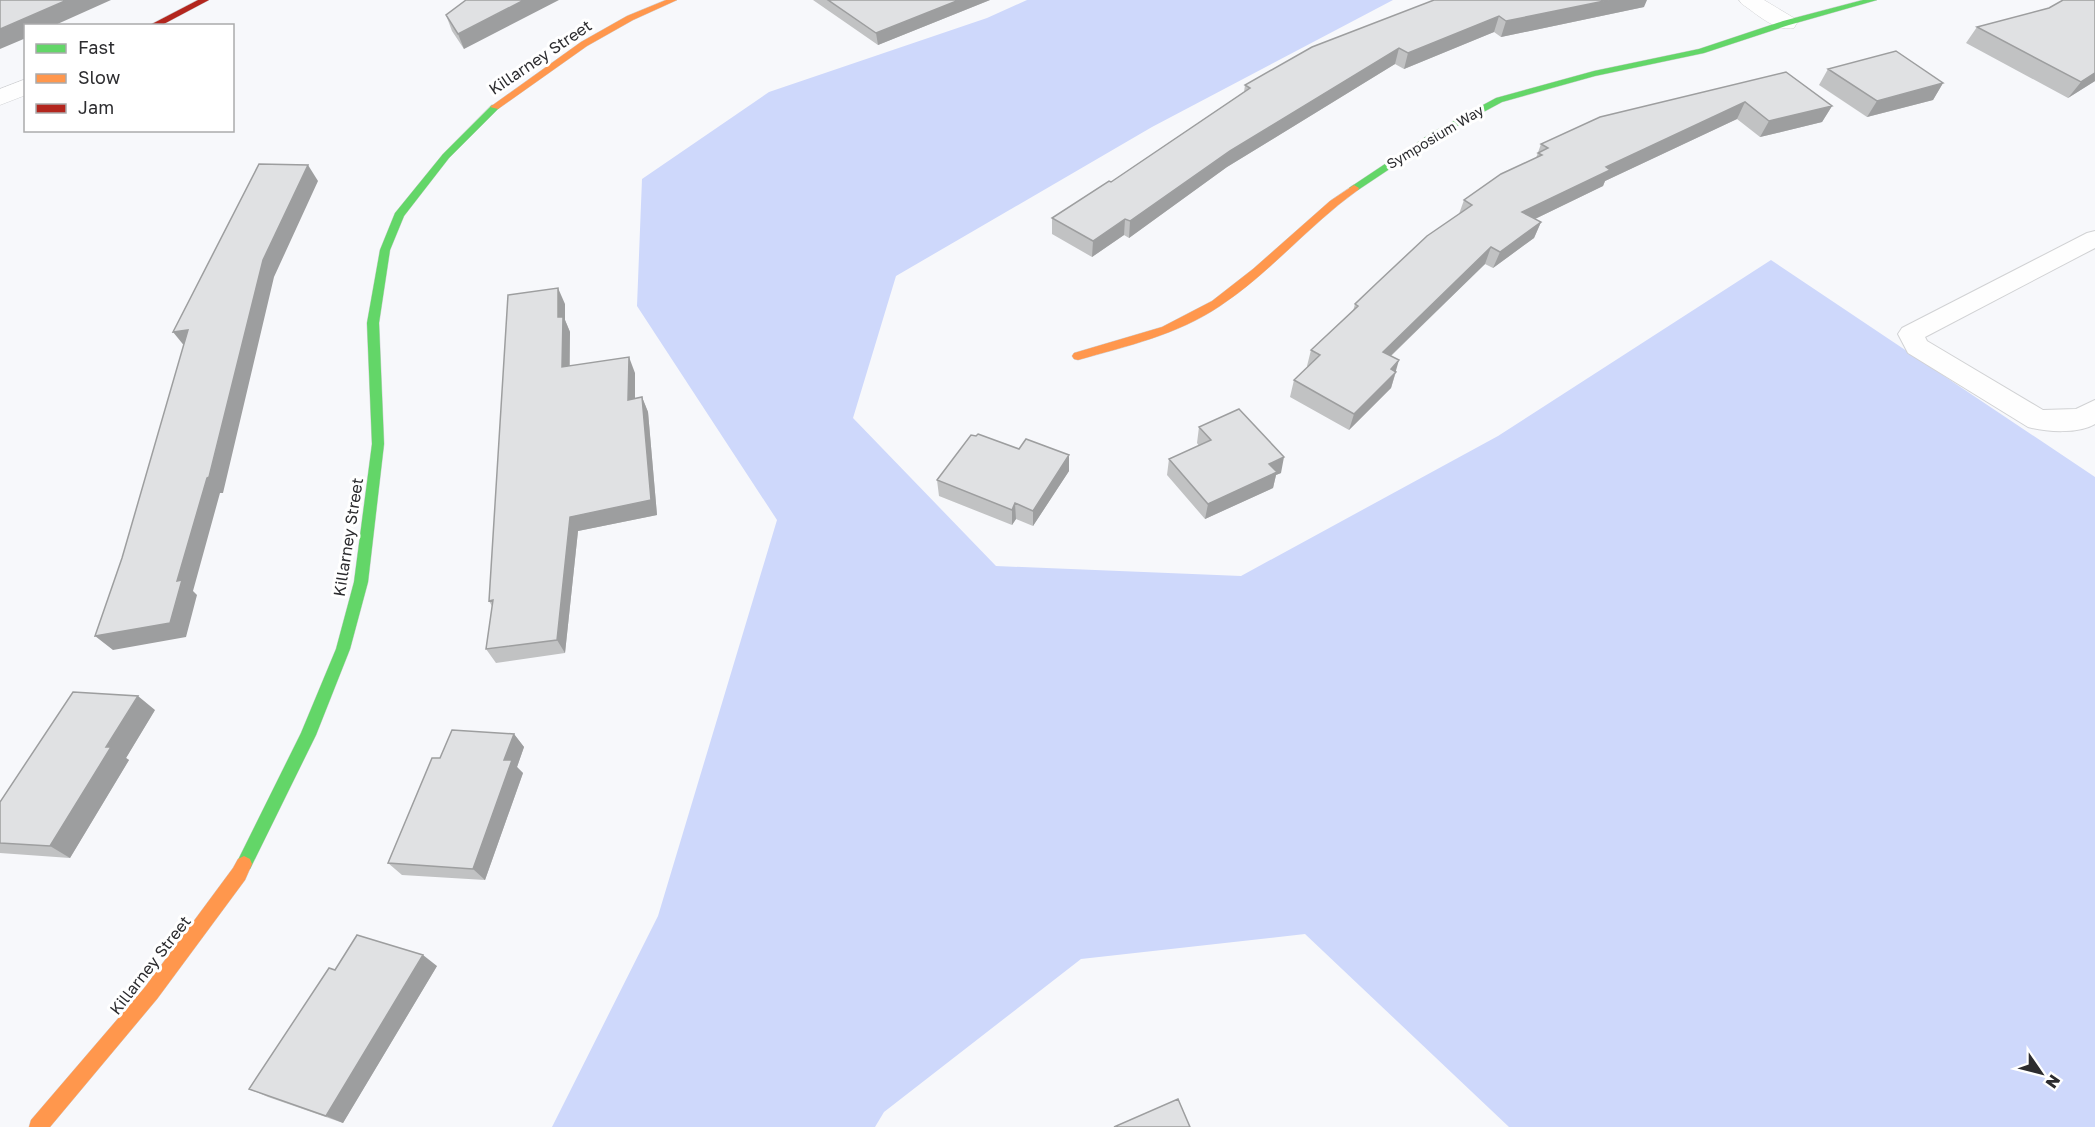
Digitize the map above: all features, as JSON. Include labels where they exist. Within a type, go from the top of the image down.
[{"type":"street","points":[[156,24],[205,0]]},
{"type":"street","name":"Killarney Street","points":[[38,1127],[151,993],[239,874],[308,735],[343,649],[361,582],[378,444],[373,323],[385,250],[399,215],[446,156],[502,100],[584,44],[630,18],[673,0]]},
{"type":"street","points":[[1749,0],[1786,23]]},
{"type":"street","name":"Symposium Way","points":[[1078,356],[1155,334],[1196,316],[1232,291],[1350,191],[1436,134],[1499,100],[1594,75],[1701,51],[1786,23],[1872,0]]},
{"type":"street","points":[[0,98],[24,87]]},
{"type":"lane","points":[[2095,238],[1911,334],[1917,347],[2038,420],[2082,419],[2095,410]]},
{"type":"shaded area","points":[[1027,0],[1393,0],[1152,127],[896,276],[853,418],[996,566],[1241,576],[1498,436],[1771,260],[2095,477],[2095,1127],[1509,1127],[1305,934],[1081,959],[884,1112],[875,1127],[552,1127],[658,916],[777,520],[637,306],[642,179],[769,92],[987,18]]},
{"type":"building","points":[[0,0],[67,0],[0,29]]},
{"type":"building","points":[[466,0],[524,0],[458,34],[446,15]]},
{"type":"building","points":[[828,0],[959,0],[876,33]]},
{"type":"building","points":[[1434,0],[1609,0],[1506,21],[1499,16],[1408,53],[1399,48],[1230,151],[1130,221],[1125,219],[1093,241],[1052,218],[1109,181],[1111,182],[1250,88],[1245,85],[1312,47]]},
{"type":"building","points":[[2063,0],[2095,0],[2095,73],[2081,82],[1977,27],[2049,8]]},
{"type":"building","points":[[1896,51],[1943,83],[1877,101],[1828,69]]},
{"type":"building","points":[[1786,72],[1832,106],[1769,121],[1745,102],[1606,167],[1610,170],[1522,212],[1541,222],[1500,252],[1491,247],[1383,352],[1399,360],[1391,369],[1396,372],[1354,414],[1294,380],[1320,355],[1311,350],[1358,306],[1355,304],[1378,282],[1427,236],[1472,205],[1464,200],[1501,174],[1542,155],[1538,153],[1548,148],[1541,144],[1600,117]]},
{"type":"building","points":[[259,164],[308,165],[263,260],[209,477],[177,581],[182,580],[170,623],[95,636],[122,558],[188,330],[173,332]]},
{"type":"building","points":[[558,288],[558,317],[563,317],[562,367],[629,357],[628,400],[642,397],[651,500],[570,517],[557,640],[486,649],[493,600],[489,601],[508,295]]},
{"type":"building","points":[[1239,409],[1284,457],[1269,464],[1277,472],[1208,504],[1169,459],[1211,440],[1199,427]]},
{"type":"building","points":[[978,434],[1019,449],[1026,439],[1069,455],[1033,511],[1015,503],[1012,510],[937,480],[971,435]]},
{"type":"building","points":[[73,692],[138,696],[106,747],[111,747],[50,846],[0,843],[0,802]]},
{"type":"building","points":[[452,730],[514,734],[504,760],[512,760],[473,869],[388,863],[432,758],[440,758]]},
{"type":"building","points":[[357,935],[423,955],[326,1116],[249,1089],[329,968],[335,970]]},
{"type":"building","points":[[1178,1099],[1190,1127],[1114,1127]]},
{"type":"traffic: fast","points":[[1354,188],[1436,134],[1499,100],[1594,74],[1701,51],[1786,23],[1873,0]]},
{"type":"traffic: fast","points":[[244,864],[308,735],[343,649],[361,582],[378,444],[373,323],[385,250],[399,215],[446,156],[495,107]]},
{"type":"traffic: slow","points":[[495,107],[584,44],[630,18],[673,0]]},
{"type":"traffic: slow","points":[[1078,356],[1166,330],[1216,304],[1237,289],[1314,219],[1354,188]]},
{"type":"traffic: slow","points":[[38,1127],[151,993],[244,864]]},
{"type":"traffic: jam","points":[[156,24],[205,0]]}]
